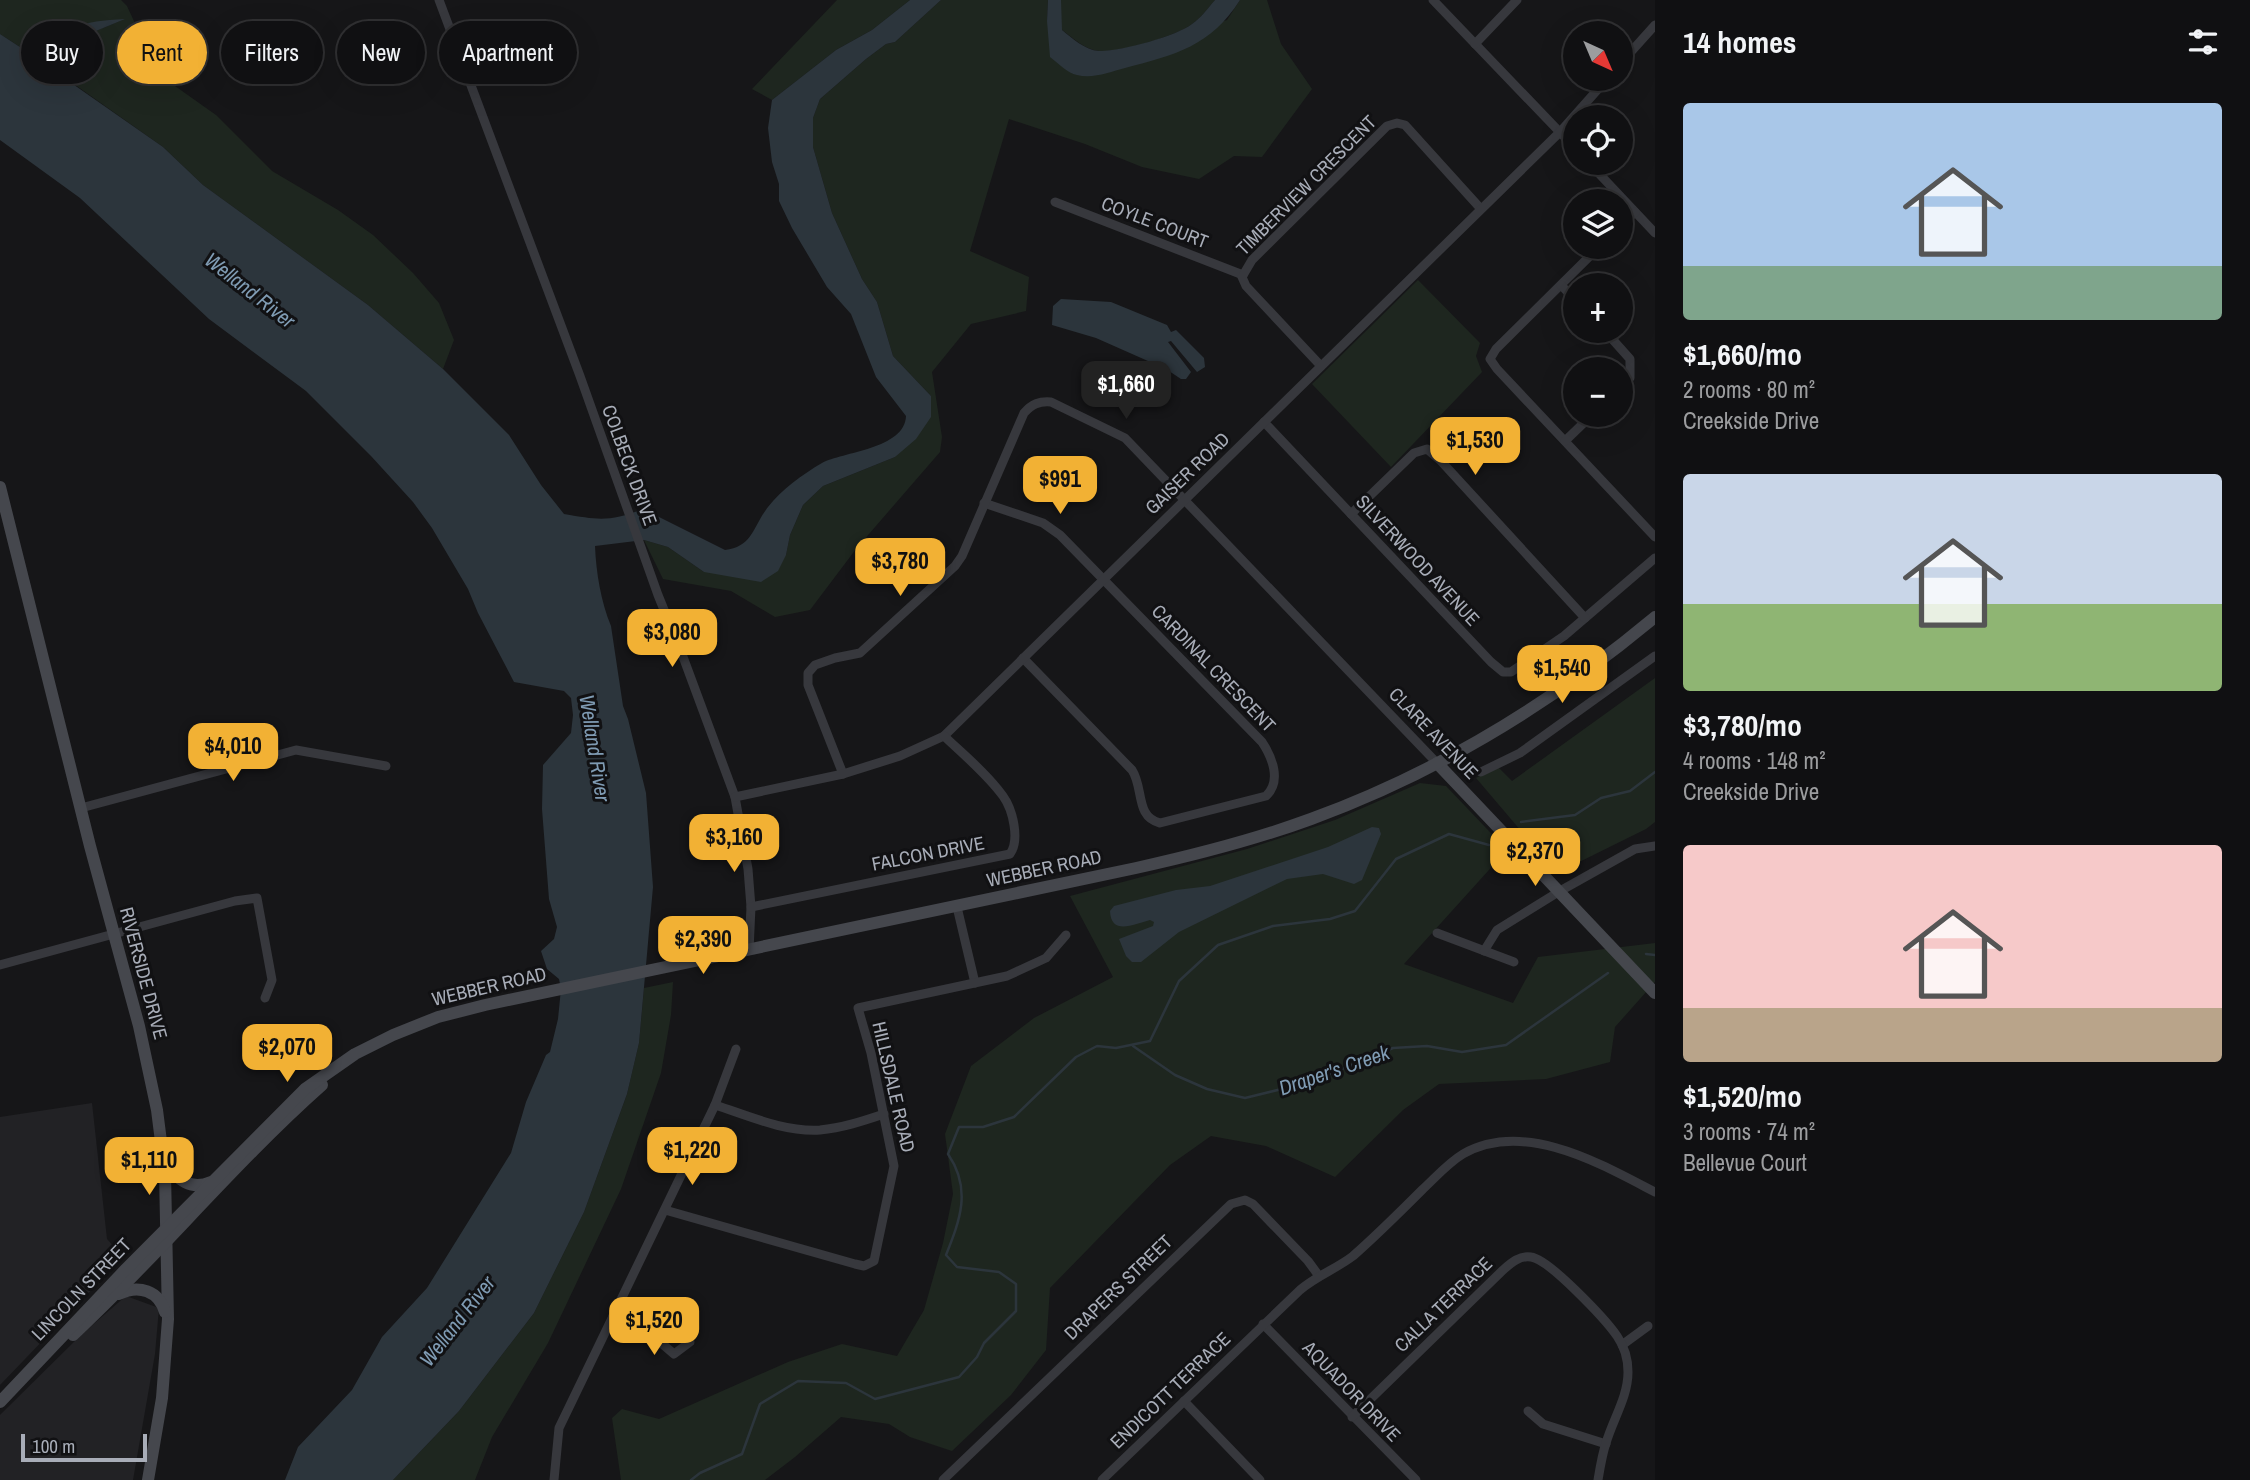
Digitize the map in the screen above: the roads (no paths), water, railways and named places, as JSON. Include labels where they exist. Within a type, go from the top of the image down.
[{"type":"main road","name":"RIVERSIDE DRIVE","points":[[0,487],[145,1051],[157,1110],[164,1163],[168,1319],[162,1398],[148,1480]]},
{"type":"main road","name":"WEBBER ROAD","points":[[166,1236],[215,1179],[316,1081],[355,1054],[393,1035],[438,1017],[1226,847],[1311,819],[1437,763],[1534,707],[1616,649],[1655,617]]},
{"type":"main road","name":"CLARE AVENUE","points":[[1437,763],[1655,993]]},
{"type":"main road","name":"WEBBER ROAD","points":[[166,1236],[317,1090],[358,1057],[393,1035]]},
{"type":"main road","points":[[164,1163],[177,1178],[188,1184],[202,1185],[215,1179]]},
{"type":"main road","name":"LINCOLN STREET","points":[[26,1377],[112,1300],[166,1236]]},
{"type":"main road","name":"LINCOLN STREET","points":[[0,1402],[166,1236]]},
{"type":"main road","points":[[112,1300],[126,1291],[138,1289],[149,1292],[161,1301],[168,1319]]},
{"type":"street","name":"COLBECK DRIVE","points":[[439,0],[580,376],[635,532],[736,797],[748,869],[751,907],[749,950]]},
{"type":"street","points":[[1433,0],[1563,136]]},
{"type":"street","points":[[1475,44],[1517,0]]},
{"type":"street","points":[[1633,50],[1655,25]]},
{"type":"street","name":"GAISER ROAD","points":[[736,797],[843,774],[900,757],[944,736],[1559,132],[1596,91]]},
{"type":"street","name":"TIMBERVIEW CRESCENT","points":[[1321,366],[1246,286],[1243,275],[1252,260],[1387,126],[1396,122],[1405,125],[1481,209]]},
{"type":"street","points":[[1600,175],[1655,233]]},
{"type":"street","name":"COYLE COURT","points":[[1055,202],[1243,275]]},
{"type":"street","points":[[1587,259],[1496,349],[1490,359],[1655,537]]},
{"type":"street","points":[[1560,285],[1563,288]]},
{"type":"street","points":[[1616,343],[1628,357]]},
{"type":"street","name":"CLARE AVENUE","points":[[984,503],[1024,413],[1043,401],[1051,402],[1125,438],[1437,763]]},
{"type":"street","name":"SILVERWOOD AVENUE","points":[[1264,422],[1503,672],[1518,668],[1585,618],[1655,558]]},
{"type":"street","points":[[1565,441],[1580,427]]},
{"type":"street","points":[[1352,514],[1414,453],[1426,449],[1440,460],[1585,618]]},
{"type":"street","points":[[843,774],[808,685],[808,673],[815,665],[860,653],[955,566],[962,556],[984,503],[1051,528],[1103,580]]},
{"type":"street","name":"CARDINAL CRESCENT","points":[[1023,658],[1132,770],[1137,778],[1146,815],[1153,821],[1160,823],[1266,796],[1272,791],[1275,782],[1272,758],[1262,742],[1103,580]]},
{"type":"street","points":[[1481,772],[1520,753],[1655,656]]},
{"type":"street","name":"FALCON DRIVE","points":[[751,907],[1010,854],[1015,847],[1016,838],[1006,799],[944,736]]},
{"type":"street","points":[[81,808],[296,751],[386,766]]},
{"type":"street","points":[[1484,951],[1497,930],[1560,891],[1635,849],[1655,846]]},
{"type":"street","points":[[0,965],[235,901],[257,898],[272,980],[265,998]]},
{"type":"street","points":[[957,907],[975,983]]},
{"type":"street","points":[[1437,933],[1514,962]]},
{"type":"street","name":"HILLSDALE ROAD","points":[[664,1210],[855,1264],[871,1264],[879,1242],[894,1166],[871,1053],[858,1009],[1007,976],[1035,964],[1052,952],[1066,935]]},
{"type":"street","points":[[554,1480],[559,1429],[715,1105],[736,1049]]},
{"type":"street","points":[[715,1105],[770,1123],[800,1129],[822,1130],[884,1114]]},
{"type":"street","name":"ENDICOTT TERRACE","points":[[1104,1479],[1300,1290],[1319,1276],[1343,1265],[1452,1161],[1482,1146],[1523,1142],[1573,1152],[1615,1170],[1655,1192]]},
{"type":"street","name":"DRAPERS STREET","points":[[943,1480],[1230,1204],[1245,1200],[1252,1205],[1308,1261],[1319,1276]]},
{"type":"street","name":"CALLA TERRACE","points":[[1352,1417],[1503,1270],[1519,1258],[1531,1256],[1548,1264],[1612,1329],[1622,1345],[1628,1365],[1627,1383],[1605,1444],[1598,1480]]},
{"type":"street","points":[[613,1316],[660,1342],[674,1354],[690,1342]]},
{"type":"street","name":"AQUADOR DRIVE","points":[[1263,1324],[1416,1480]]},
{"type":"street","points":[[1622,1345],[1648,1326]]},
{"type":"street","points":[[1184,1401],[1261,1480]]},
{"type":"street","points":[[1528,1411],[1543,1424],[1605,1444]]},
{"type":"water","name":"Welland River","points":[[910,0],[941,0],[895,42],[886,44],[866,59],[820,99],[813,118],[813,147],[832,213],[862,279],[877,302],[893,356],[931,396],[931,417],[916,439],[895,457],[823,486],[803,505],[778,571],[761,582],[704,572],[668,547],[644,540],[595,546],[600,587],[611,626],[623,706],[646,793],[653,887],[639,1043],[627,1094],[584,1212],[534,1313],[459,1411],[393,1480],[285,1480],[298,1447],[352,1390],[382,1337],[427,1288],[511,1153],[526,1102],[546,1055],[550,1052],[558,1019],[561,989],[559,979],[547,969],[541,951],[554,939],[557,927],[549,899],[542,809],[543,765],[571,733],[571,698],[564,691],[514,682],[468,589],[432,528],[413,502],[371,456],[306,391],[209,319],[80,198],[0,140],[0,34],[21,48],[21,84],[73,84],[163,147],[203,185],[368,305],[443,369],[509,435],[541,485],[564,514],[604,519],[643,509],[725,550],[747,540],[773,501],[807,472],[831,459],[884,442],[895,436],[903,427],[906,416],[876,377],[851,314],[827,287],[779,201],[779,184],[772,162],[768,128],[772,100],[836,50],[872,30]]},
{"type":"water","points":[[1048,0],[1061,0],[1062,30],[1084,46],[1108,51],[1161,38],[1184,29],[1201,16],[1215,0],[1240,0],[1217,28],[1190,46],[1160,58],[1089,76],[1070,72],[1050,57]]},
{"type":"water","points":[[125,19],[103,28],[103,21]]},
{"type":"water","points":[[1061,299],[1111,302],[1167,325],[1171,332],[1176,330],[1204,358],[1205,367],[1197,372],[1171,341],[1168,342],[1191,372],[1186,379],[1181,379],[1166,369],[1096,338],[1052,325],[1053,306]]},
{"type":"water","points":[[1372,827],[1379,828],[1381,834],[1362,880],[1354,884],[1323,874],[1287,879],[1179,932],[1141,962],[1132,962],[1126,956],[1119,939],[1153,926],[1154,922],[1150,920],[1131,926],[1114,924],[1110,911],[1114,906],[1176,890],[1210,886],[1328,847]]},
{"type":"waterway","name":"Draper's Creek","points":[[1521,822],[1575,815],[1601,798],[1630,791],[1655,772]]},
{"type":"waterway","name":"Draper's Creek","points":[[691,1480],[700,1473],[742,1454],[760,1404],[798,1381],[846,1383],[875,1399],[959,1377],[977,1357],[984,1343],[1016,1311],[1016,1284],[999,1272],[957,1267],[946,1255],[956,1229],[961,1204],[960,1180],[948,1154],[959,1127],[983,1127],[1014,1117],[1076,1057],[1097,1046],[1116,1048],[1150,1041],[1179,981],[1218,945],[1273,926],[1330,919],[1355,911],[1396,859],[1449,834],[1489,845]]},
{"type":"waterway","name":"Draper's Creek","points":[[1646,954],[1655,955]]},
{"type":"waterway","name":"Draper's Creek","points":[[1133,1046],[1175,1075],[1207,1089],[1245,1098],[1310,1082],[1393,1048],[1427,1046],[1462,1052],[1506,1045],[1608,973]]}]
